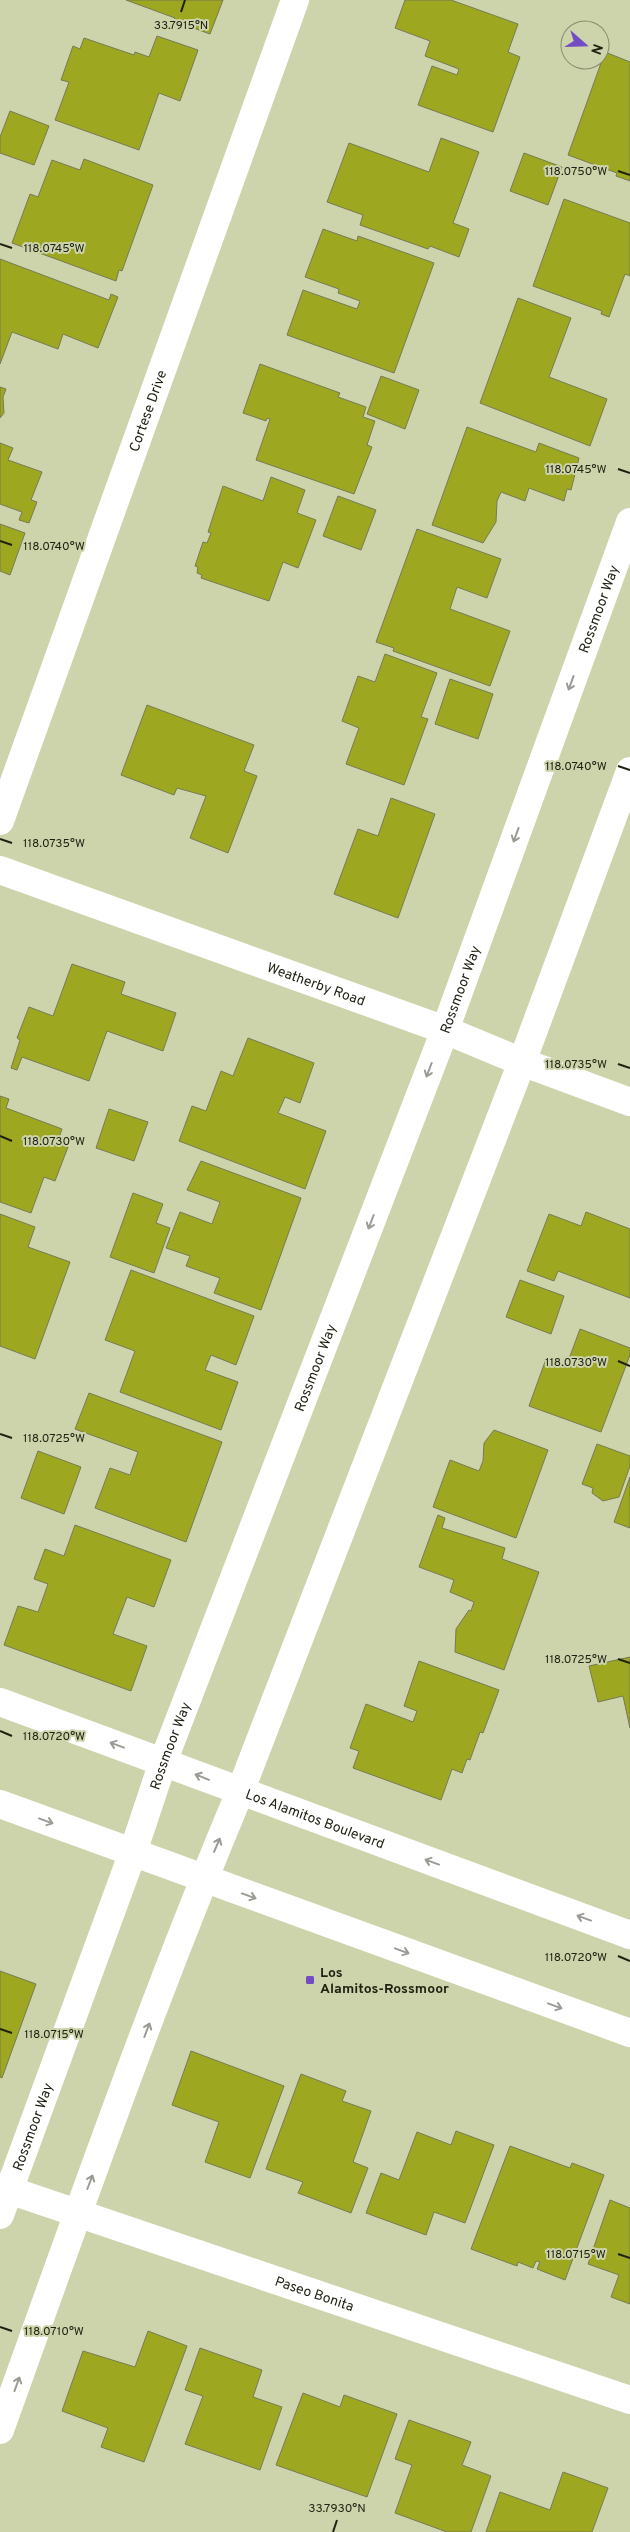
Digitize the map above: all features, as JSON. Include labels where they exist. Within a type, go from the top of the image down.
[{"type":"street","name":"Cortese Drive","points":[[0,821],[295,0]]},
{"type":"street","name":"Rossmoor Way","points":[[3,2198],[133,1852],[163,1762],[445,1030],[630,522]]},
{"type":"street","points":[[0,2430],[78,2214],[203,1880],[240,1792],[522,1062],[630,770]]},
{"type":"street","name":"Weatherby Road","points":[[0,870],[445,1030],[522,1062],[630,1102]]},
{"type":"street","name":"Los Alamitos Boulevard","points":[[0,1702],[630,1935]]},
{"type":"street","points":[[0,1804],[133,1852],[203,1880],[630,2032]]},
{"type":"street","name":"Paseo Bonita","points":[[3,2198],[78,2214],[630,2400]]},
{"type":"building","points":[[126,0],[223,0],[210,34],[174,21],[175,18]]},
{"type":"building","points":[[405,0],[451,0],[518,24],[508,52],[520,57],[493,132],[418,105],[432,66],[457,75],[459,69],[425,56],[430,41],[395,28]]},
{"type":"building","points":[[157,36],[198,50],[180,101],[159,93],[139,150],[55,120],[69,82],[61,80],[73,46],[80,49],[84,38],[134,55],[135,52],[149,57]]},
{"type":"building","points":[[610,54],[630,62],[630,181],[616,176],[617,173],[568,155],[599,70],[610,70]]},
{"type":"building","points":[[10,111],[49,126],[34,165],[0,153],[0,137]]},
{"type":"building","points":[[441,138],[479,152],[453,223],[469,229],[459,257],[430,246],[428,249],[360,225],[363,215],[327,202],[349,143],[429,172]]},
{"type":"building","points":[[524,153],[562,167],[548,205],[510,191]]},
{"type":"building","points":[[84,159],[153,185],[122,271],[119,270],[116,281],[12,243],[30,194],[38,197],[52,160],[80,170]]},
{"type":"building","points":[[564,199],[630,223],[630,276],[625,274],[609,317],[601,314],[602,311],[533,286]]},
{"type":"building","points":[[323,229],[357,241],[358,236],[434,263],[394,373],[287,335],[303,290],[357,309],[360,301],[338,293],[339,289],[305,277]]},
{"type":"building","points":[[0,259],[109,300],[111,294],[118,297],[98,348],[63,334],[58,349],[12,332],[0,364]]},
{"type":"building","points":[[518,298],[571,318],[549,377],[607,399],[590,446],[480,403]]},
{"type":"building","points":[[260,364],[340,393],[338,397],[366,407],[363,417],[375,421],[367,445],[372,447],[354,494],[256,460],[270,419],[267,418],[266,421],[243,413]]},
{"type":"building","points":[[381,376],[419,390],[405,429],[367,414]]},
{"type":"building","points":[[0,387],[6,389],[3,397],[4,413],[0,418]]},
{"type":"building","points":[[467,427],[536,452],[539,443],[579,458],[571,490],[567,489],[564,501],[529,488],[525,501],[501,492],[497,501],[496,522],[483,543],[432,525]]},
{"type":"building","points":[[0,443],[13,448],[8,460],[42,472],[31,500],[37,502],[29,523],[19,520],[22,512],[0,504]]},
{"type":"building","points":[[271,477],[305,490],[297,513],[316,520],[298,568],[283,562],[269,601],[201,578],[202,575],[197,573],[198,567],[195,566],[203,542],[207,543],[211,533],[208,532],[223,486],[263,501]]},
{"type":"building","points":[[338,496],[376,510],[361,550],[323,536]]},
{"type":"building","points":[[0,524],[25,533],[10,575],[0,571]]},
{"type":"building","points":[[417,529],[501,559],[487,598],[457,587],[450,609],[510,631],[490,686],[393,651],[394,648],[376,642]]},
{"type":"building","points":[[385,654],[437,673],[421,717],[428,719],[404,785],[346,764],[359,728],[342,721],[358,676],[375,682]]},
{"type":"building","points":[[450,679],[493,694],[478,739],[435,724]]},
{"type":"building","points":[[147,705],[254,745],[244,771],[257,776],[228,853],[190,838],[206,796],[177,788],[174,795],[121,775]]},
{"type":"building","points":[[391,798],[435,814],[398,918],[334,894],[358,829],[378,836]]},
{"type":"building","points":[[72,964],[125,982],[121,994],[176,1013],[163,1051],[107,1031],[89,1081],[22,1057],[17,1070],[11,1068],[20,1040],[17,1038],[29,1007],[53,1016]]},
{"type":"building","points":[[248,1038],[314,1063],[300,1103],[285,1097],[278,1113],[326,1131],[305,1189],[179,1141],[192,1106],[206,1111],[221,1071],[233,1076]]},
{"type":"building","points":[[0,1096],[9,1099],[6,1108],[62,1129],[57,1143],[68,1147],[55,1181],[44,1177],[31,1213],[0,1202]]},
{"type":"building","points":[[109,1109],[148,1122],[134,1161],[96,1148]]},
{"type":"building","points":[[201,1161],[301,1198],[261,1310],[214,1293],[220,1278],[186,1266],[190,1256],[166,1248],[180,1212],[212,1224],[220,1202],[187,1190]]},
{"type":"building","points":[[133,1193],[163,1204],[156,1223],[170,1228],[154,1273],[110,1257]]},
{"type":"building","points":[[586,1212],[630,1229],[630,1298],[558,1271],[554,1281],[527,1271],[549,1214],[581,1226]]},
{"type":"building","points":[[0,1214],[35,1227],[28,1247],[70,1262],[35,1359],[0,1346]]},
{"type":"building","points":[[131,1270],[254,1316],[236,1365],[211,1355],[205,1370],[238,1382],[221,1430],[120,1392],[135,1351],[105,1340]]},
{"type":"building","points":[[520,1280],[564,1296],[551,1334],[506,1317]]},
{"type":"building","points":[[580,1329],[630,1348],[630,1355],[601,1432],[529,1406],[546,1359],[566,1367]]},
{"type":"building","points":[[89,1393],[222,1442],[186,1542],[95,1508],[110,1468],[130,1475],[138,1452],[75,1429]]},
{"type":"building","points":[[494,1430],[548,1450],[516,1538],[433,1507],[450,1460],[479,1471],[483,1461],[484,1443]]},
{"type":"building","points":[[597,1444],[630,1456],[630,1466],[619,1497],[603,1501],[592,1493],[593,1488],[582,1484]]},
{"type":"building","points":[[38,1451],[81,1467],[64,1514],[21,1498]]},
{"type":"building","points":[[630,1477],[630,1528],[614,1522]]},
{"type":"building","points":[[438,1515],[445,1518],[442,1528],[505,1548],[502,1559],[539,1572],[504,1670],[455,1652],[456,1629],[469,1610],[471,1611],[474,1602],[450,1592],[454,1580],[419,1567]]},
{"type":"building","points":[[75,1525],[171,1560],[154,1607],[127,1597],[113,1634],[147,1646],[131,1691],[4,1645],[18,1606],[38,1612],[48,1584],[34,1579],[45,1549],[64,1556]]},
{"type":"building","points":[[630,1657],[630,1728],[623,1696],[598,1702],[589,1666]]},
{"type":"building","points":[[419,1661],[499,1690],[483,1733],[480,1732],[470,1760],[467,1759],[462,1773],[452,1769],[441,1800],[353,1768],[359,1751],[350,1748],[366,1704],[413,1722],[417,1711],[404,1706]]},
{"type":"building","points":[[0,1971],[36,1984],[2,2078],[0,2077]]},
{"type":"building","points":[[191,2051],[284,2086],[250,2178],[205,2162],[219,2122],[172,2105]]},
{"type":"building","points":[[301,2074],[346,2091],[342,2101],[371,2111],[353,2162],[368,2168],[351,2213],[298,2193],[303,2182],[266,2169]]},
{"type":"building","points":[[456,2131],[494,2145],[465,2223],[434,2212],[426,2235],[366,2213],[381,2173],[399,2180],[417,2132],[451,2145]]},
{"type":"building","points":[[510,2146],[570,2168],[572,2163],[604,2175],[565,2280],[537,2269],[540,2262],[536,2261],[533,2268],[518,2262],[517,2266],[471,2249]]},
{"type":"building","points":[[610,2200],[630,2208],[630,2304],[611,2297],[619,2275],[588,2264]]},
{"type":"building","points":[[148,2331],[187,2346],[144,2462],[101,2447],[108,2428],[62,2411],[83,2351],[135,2367]]},
{"type":"building","points":[[200,2348],[262,2370],[253,2397],[282,2407],[260,2470],[185,2444],[203,2396],[185,2390]]},
{"type":"building","points":[[303,2393],[340,2407],[344,2395],[397,2414],[367,2497],[276,2465]]},
{"type":"building","points":[[409,2420],[471,2442],[462,2465],[491,2476],[471,2532],[447,2532],[395,2513],[412,2465],[395,2459]]},
{"type":"building","points":[[563,2472],[608,2488],[592,2532],[486,2532],[500,2492],[550,2510]]},
{"type":"place","name":"Los Alamitos-Rossmoor","points":[[310,1980]]}]
